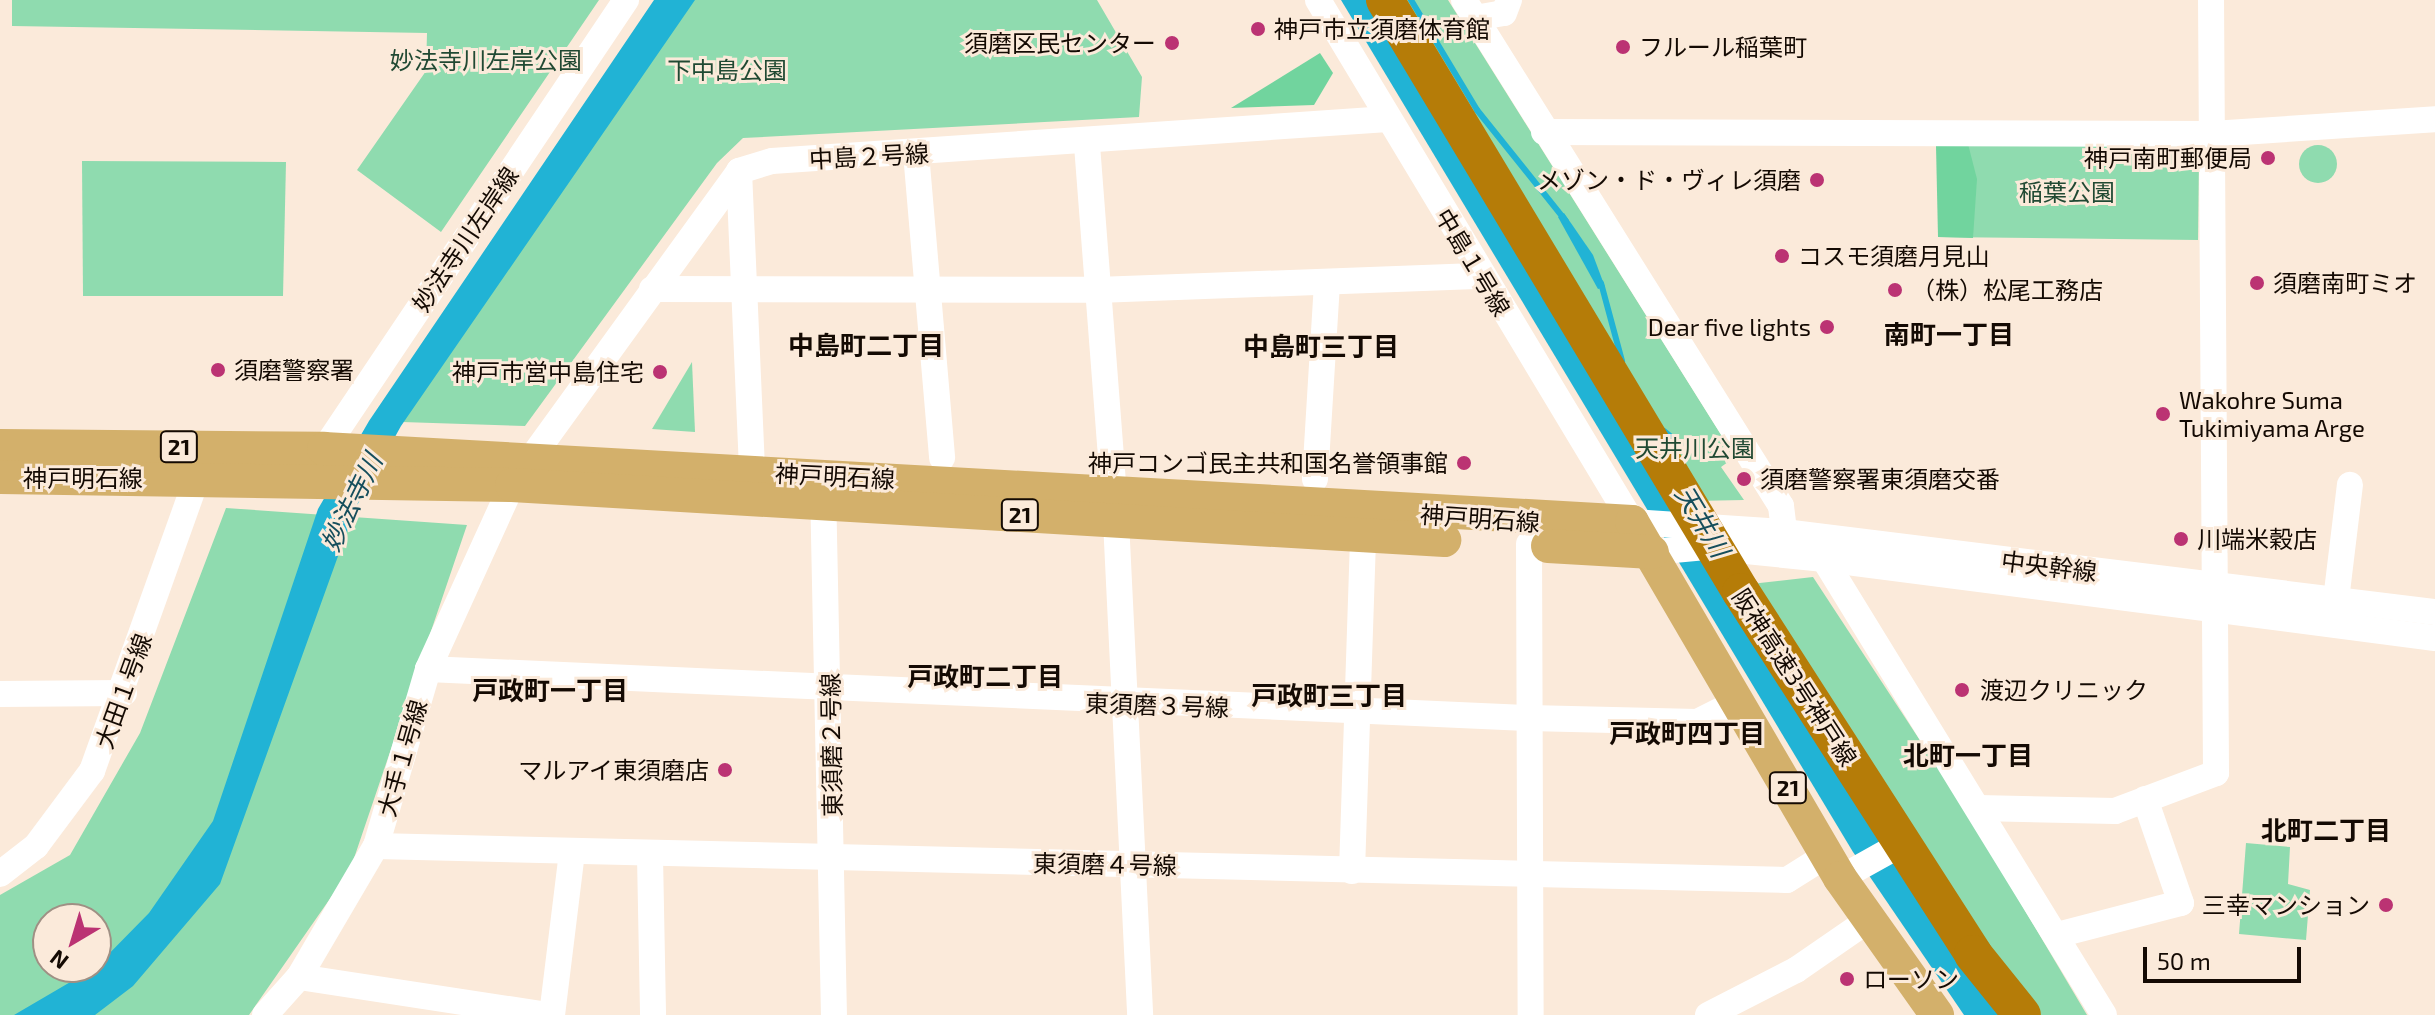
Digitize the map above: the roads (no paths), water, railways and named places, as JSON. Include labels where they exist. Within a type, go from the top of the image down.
[{"type":"highway","name":"阪神高速3号神戸線","points":[[1362,0],[1659,479],[1896,881],[1990,1015]]},
{"type":"highway","name":"阪神高速3号神戸線","points":[[1385,0],[1741,592],[1973,954],[2022,1015]]},
{"type":"highway","points":[[1973,954],[2032,1015]]},
{"type":"main road","name":"神戸明石線","points":[[0,446],[1115,505],[1363,535],[1529,544],[1649,532]]},
{"type":"main road","name":"神戸明石線","points":[[0,477],[197,478],[330,465]]},
{"type":"main road","name":"神戸明石線","points":[[521,472],[752,472],[823,489]]},
{"type":"main road","name":"神戸明石線","points":[[1115,505],[1139,497],[1649,532]]},
{"type":"main road","name":"21","points":[[1649,532],[1737,702],[1840,863],[1867,921],[1937,1015]]},
{"type":"street","name":"妙法寺川左岸線","points":[[330,465],[626,0]]},
{"type":"street","name":"中島１号線","points":[[1318,0],[1483,276],[1649,532]]},
{"type":"street","points":[[1469,9],[1504,13],[1509,0]]},
{"type":"street","points":[[1978,808],[2075,815],[2145,799],[2216,773],[2211,0]]},
{"type":"street","points":[[1469,9],[1781,506],[1784,532]]},
{"type":"street","name":"中島２号線","points":[[739,171],[772,161],[1087,145],[1388,119]]},
{"type":"street","points":[[1544,132],[2212,134],[2435,119]]},
{"type":"street","points":[[1087,145],[1115,505],[1122,704],[1140,1015]]},
{"type":"street","points":[[916,153],[942,458]]},
{"type":"street","points":[[521,472],[739,171]]},
{"type":"street","points":[[739,171],[747,293],[752,472]]},
{"type":"street","points":[[652,289],[747,293],[1097,290],[1483,276]]},
{"type":"street","points":[[1315,479],[1327,282]]},
{"type":"street","name":"大手１号線","points":[[265,1015],[299,977],[376,846],[428,669],[521,472]]},
{"type":"street","name":"大田１号線","points":[[0,874],[77,798],[124,693],[197,478]]},
{"type":"street","points":[[2336,600],[2350,485]]},
{"type":"street","name":"東須磨２号線","points":[[823,489],[831,688],[834,1015]]},
{"type":"street","points":[[1649,532],[1701,536]]},
{"type":"street","name":"中央幹線","points":[[1701,536],[1784,532],[2213,599],[2435,638]]},
{"type":"street","points":[[1352,871],[1363,535]]},
{"type":"street","name":"中央幹線","points":[[1701,536],[1824,559],[2213,599],[2336,600],[2435,612]]},
{"type":"street","points":[[1529,544],[1529,718],[1534,877],[1531,1015]]},
{"type":"street","points":[[1824,559],[2104,1015]]},
{"type":"street","name":"東須磨３号線","points":[[428,669],[1122,704],[1529,718],[1697,722],[1737,702]]},
{"type":"street","points":[[0,694],[124,693]]},
{"type":"street","points":[[2057,935],[2181,903],[2145,799]]},
{"type":"street","name":"東須磨４号線","points":[[376,846],[650,856],[1787,880],[1898,846]]},
{"type":"street","points":[[299,977],[550,1015],[572,853]]},
{"type":"street","points":[[650,856],[653,1015]]},
{"type":"street","points":[[1708,1015],[1796,970],[1867,921]]},
{"type":"water","name":"妙法寺川","points":[[654,0],[695,0],[401,426],[355,509],[220,884],[133,986],[95,1015],[14,1015],[69,983],[112,983],[112,951],[149,913],[213,821],[318,509],[369,421]]},
{"type":"water","name":"天井川","points":[[1341,0],[1382,0],[2009,1015],[1964,1015],[1853,852]]},
{"type":"water","points":[[1564,213],[1593,255],[1605,287],[1598,289],[1558,217]]},
{"type":"waterway","points":[[1411,0],[1477,110],[1566,221]]},
{"type":"waterway","points":[[1601,283],[1622,361]]},
{"type":"waterway","points":[[1664,431],[1686,449]]},
{"type":"place","name":"神戸市立須磨体育館","points":[[1258,29]]},
{"type":"place","name":"須磨区民センター","points":[[1172,43]]},
{"type":"place","name":"フルール稲葉町","points":[[1623,47]]},
{"type":"place","name":"神戸南町郵便局","points":[[2268,158]]},
{"type":"place","name":"メゾン・ド・ヴィレ須磨","points":[[1817,180]]},
{"type":"place","name":"コスモ須磨月見山","points":[[1782,256]]},
{"type":"place","name":"須磨南町ミオ","points":[[2257,283]]},
{"type":"place","name":"（株）松尾工務店","points":[[1895,290]]},
{"type":"place","name":"Dear five lights","points":[[1827,327]]},
{"type":"place","name":"須磨警察署","points":[[218,370]]},
{"type":"place","name":"神戸市営中島住宅","points":[[660,372]]},
{"type":"place","name":"Wakohre Suma Tukimiyama Arge","points":[[2163,414]]},
{"type":"place","name":"神戸コンゴ民主共和国名誉領事館","points":[[1464,463]]},
{"type":"place","name":"須磨警察署東須磨交番","points":[[1744,479]]},
{"type":"place","name":"川端米穀店","points":[[2181,539]]},
{"type":"place","name":"渡辺クリニック","points":[[1962,690]]},
{"type":"place","name":"マルアイ東須磨店","points":[[725,770]]},
{"type":"place","name":"三幸マンション","points":[[2386,905]]},
{"type":"place","name":"ローソン","points":[[1847,979]]},
{"type":"district","name":"南町一丁目","points":[[1949,334]]},
{"type":"district","name":"中島町二丁目","points":[[866,345]]},
{"type":"district","name":"中島町三丁目","points":[[1321,346]]},
{"type":"district","name":"戸政町二丁目","points":[[985,676]]},
{"type":"district","name":"戸政町一丁目","points":[[550,690]]},
{"type":"district","name":"戸政町三丁目","points":[[1329,695]]},
{"type":"district","name":"戸政町四丁目","points":[[1687,733]]},
{"type":"district","name":"北町一丁目","points":[[1968,755]]},
{"type":"district","name":"北町二丁目","points":[[2326,830]]},
{"type":"park label","name":"妙法寺川左岸公園","points":[[486,60]]},
{"type":"park label","name":"下中島公園","points":[[727,70]]},
{"type":"park label","name":"稲葉公園","points":[[2067,192]]},
{"type":"park label","name":"天井川公園","points":[[1695,448]]}]
